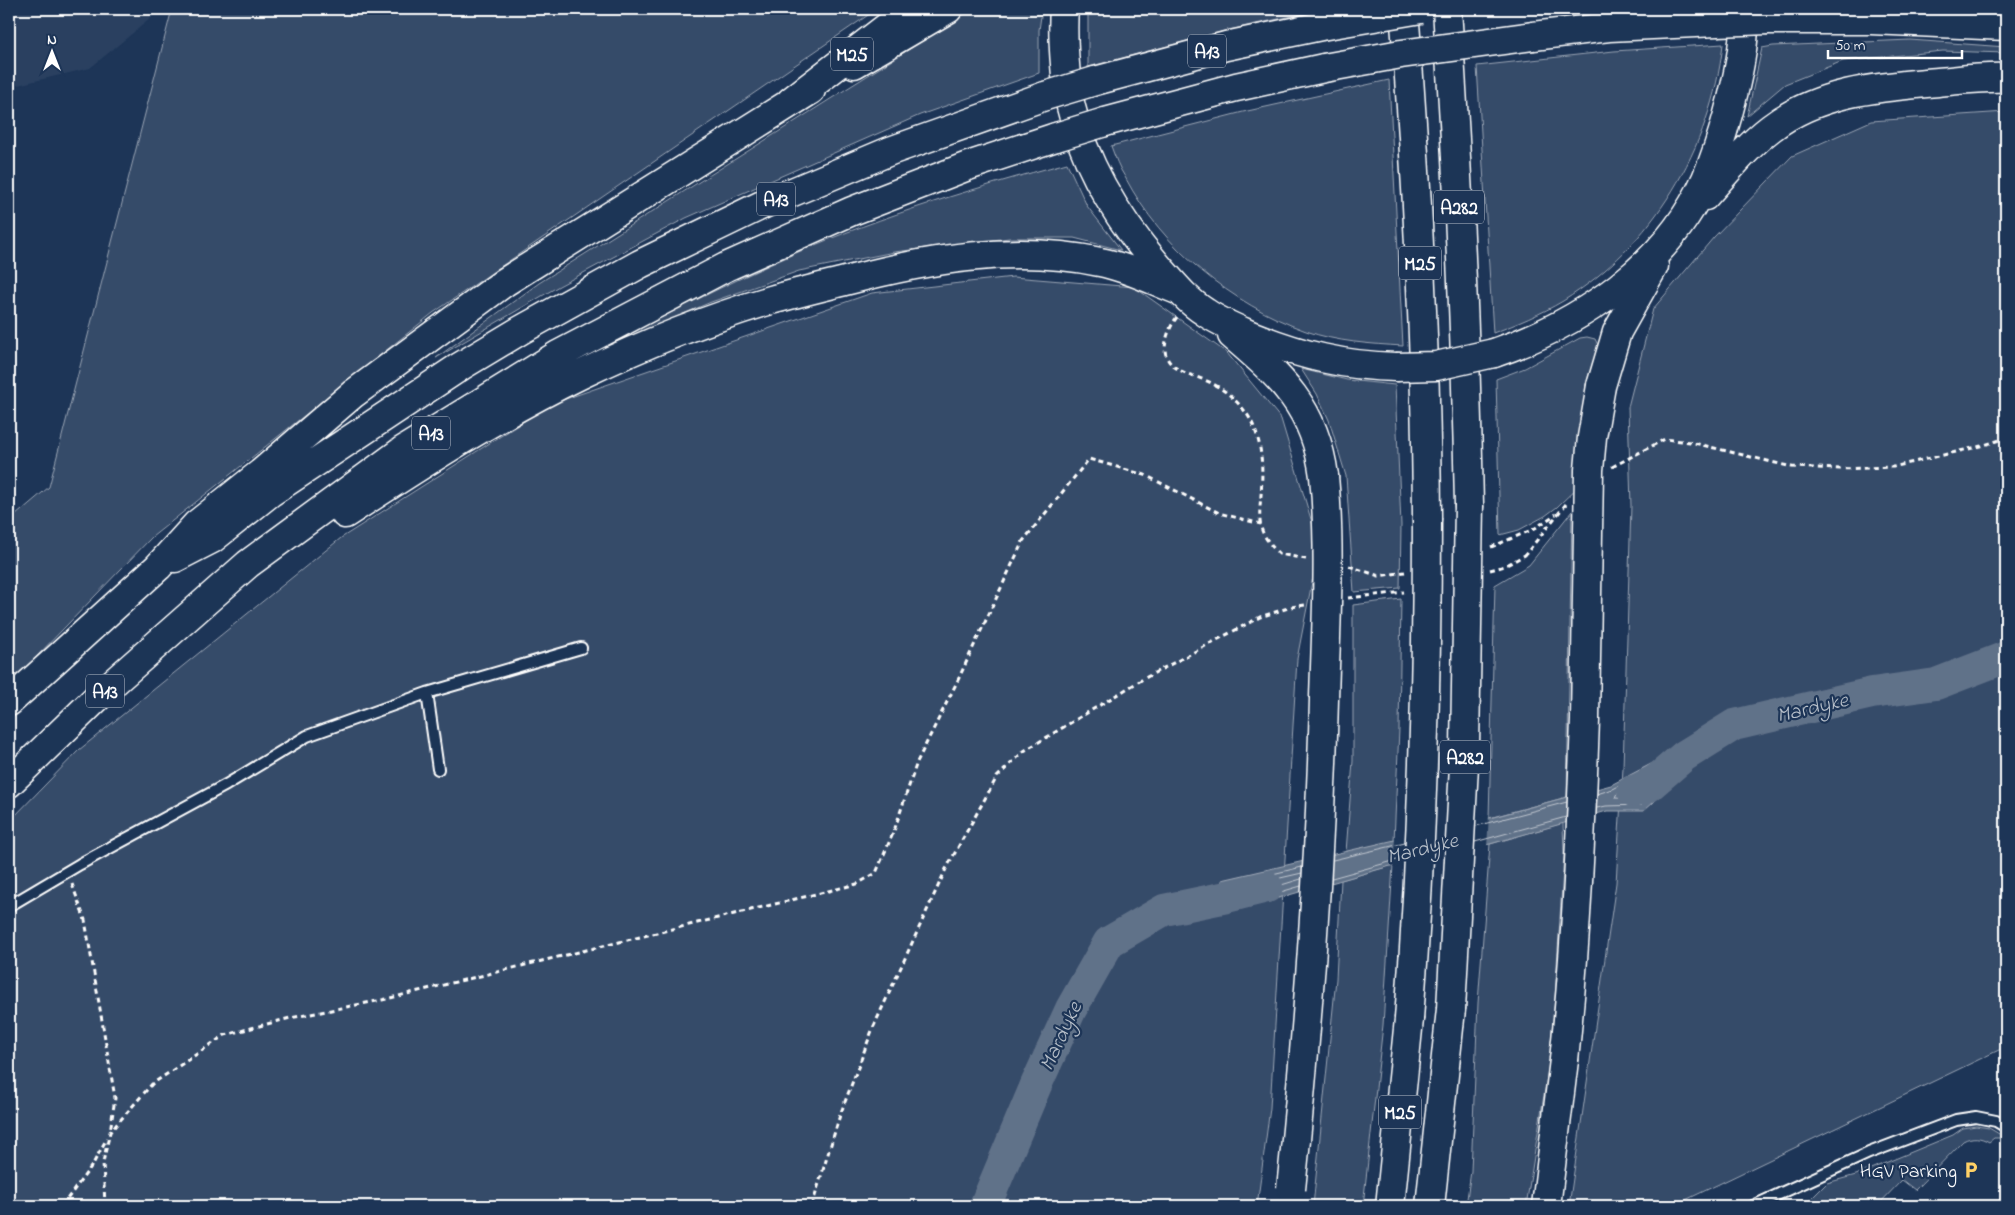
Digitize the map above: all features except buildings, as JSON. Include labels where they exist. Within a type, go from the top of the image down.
[{"type":"highway","name":"M25","points":[[791,101],[913,9]]},
{"type":"highway","points":[[158,567],[197,524],[261,473],[353,394],[505,282],[791,101],[948,9]]},
{"type":"highway","points":[[1064,9],[1070,106],[1085,148],[1107,196],[1139,243],[1192,302],[1259,358],[1292,392],[1301,407],[1320,454],[1324,476],[1326,522],[1322,767],[1308,1014],[1290,1198]]},
{"type":"highway","name":"M25","points":[[1390,1206],[1409,1018],[1422,806],[1428,518],[1424,326],[1413,124],[1404,9]]},
{"type":"highway","name":"A13","points":[[9,702],[158,567],[212,539],[271,492],[461,366],[520,330],[640,264],[764,204],[881,155],[1045,96],[1226,46],[1321,26],[1421,9]]},
{"type":"highway","name":"A282","points":[[1430,1206],[1451,1009],[1465,747],[1468,505],[1464,322],[1447,9]]},
{"type":"highway","points":[[1546,1206],[1570,998],[1580,840],[1585,702],[1589,470],[1592,437],[1601,386],[1617,332],[1628,309],[1706,180],[1719,144],[1738,74],[1744,9]]},
{"type":"highway","name":"A13","points":[[9,783],[104,691],[248,564],[402,451],[558,354],[677,291],[786,239],[968,166],[1105,122],[1236,87],[1324,68],[1410,53],[1534,36],[1609,27],[1768,20],[1871,20],[2006,26]]},
{"type":"highway","points":[[206,603],[238,589],[334,521],[418,467],[492,422],[557,387],[582,374],[677,333],[770,300],[887,270],[973,256],[1044,254],[1101,262],[1192,302],[1240,331],[1299,352],[1341,363],[1396,367],[1436,366],[1494,353],[1561,325],[1602,300],[1639,270],[1755,142],[1771,128],[1803,108],[1829,98],[1859,92],[1917,84],[2006,78]]},
{"type":"lane","points":[[9,906],[226,785],[307,736],[427,693],[581,648]]},
{"type":"lane","points":[[427,693],[438,769]]},
{"type":"lane","points":[[1753,1206],[1869,1153],[1956,1120],[1976,1117],[1996,1121],[2006,1127]]},
{"type":"path","points":[[1192,302],[1173,322],[1166,340],[1165,354],[1169,363],[1176,368],[1213,383],[1234,399],[1254,426],[1260,442],[1260,514],[1262,532],[1279,554],[1307,560]]},
{"type":"path","points":[[62,1206],[93,1164],[110,1132],[152,1084],[225,1035],[290,1018],[382,1000],[857,884],[876,873],[894,831],[917,762],[1023,541],[1089,459],[1145,475],[1220,513],[1261,524]]},
{"type":"path","points":[[1484,549],[1534,529],[1561,511]]},
{"type":"path","points":[[1344,565],[1379,576],[1408,572]]},
{"type":"path","points":[[67,872],[85,920],[115,1098],[103,1162],[105,1206]]},
{"type":"shaded area","points":[[9,9],[162,9],[90,68],[9,87]]},
{"type":"shaded area","points":[[172,9],[877,9],[433,313],[152,537],[9,685],[9,521],[49,487]]},
{"type":"shaded area","points":[[973,9],[1042,9],[1039,30],[1039,73],[920,115],[686,218],[559,286],[436,358],[539,283]]},
{"type":"shaded area","points":[[1088,9],[1324,9],[1224,31],[1088,67]]},
{"type":"shaded area","points":[[1910,40],[2006,47],[2006,53],[1943,51],[1843,61],[1785,84],[1747,116],[1762,48]]},
{"type":"shaded area","points":[[1723,44],[1716,83],[1706,121],[1691,157],[1672,191],[1650,223],[1624,252],[1595,278],[1563,301],[1493,333],[1477,66],[1614,51]]},
{"type":"shaded area","points":[[1389,80],[1403,346],[1342,340],[1318,335],[1278,320],[1251,306],[1226,289],[1179,250],[1158,227],[1140,203],[1123,174],[1111,146],[1243,112]]},
{"type":"shaded area","points":[[2006,112],[2006,1054],[2001,1049],[1673,1206],[1569,1206],[1616,883],[1623,768],[1631,506],[1628,407],[1653,309],[1714,237],[1792,156],[1871,121]]},
{"type":"shaded area","points":[[1067,163],[1087,206],[1121,250],[1074,238],[1009,238],[894,252],[799,271],[711,302],[595,352],[720,288],[829,239],[930,203]]},
{"type":"shaded area","points":[[1013,277],[1134,287],[1227,353],[1281,419],[1319,546],[1297,659],[1270,1108],[1257,1206],[9,1206],[9,822],[79,750],[341,538],[551,404],[872,293]]},
{"type":"shaded area","points":[[1580,338],[1595,339],[1599,347],[1585,480],[1545,516],[1519,530],[1500,535],[1496,379],[1525,368]]},
{"type":"shaded area","points":[[1301,369],[1347,380],[1395,385],[1401,525],[1400,588],[1354,592],[1346,476],[1329,420],[1317,394]]},
{"type":"shaded area","points":[[1572,511],[1567,797],[1489,818],[1495,585],[1529,565]]},
{"type":"shaded area","points":[[1401,599],[1399,729],[1394,841],[1346,852],[1353,761],[1353,605]]},
{"type":"shaded area","points":[[1563,823],[1564,853],[1549,1064],[1526,1206],[1466,1206],[1471,1171],[1478,1003],[1490,844]]},
{"type":"shaded area","points":[[1393,865],[1383,1025],[1363,1206],[1313,1206],[1336,979],[1341,880]]},
{"type":"shaded area","points":[[1976,1126],[1989,1128],[2006,1138],[1994,1138],[1989,1142],[1976,1138],[1963,1141],[1915,1190],[1902,1180],[1877,1206],[1804,1206],[1827,1183],[1856,1175],[1953,1135],[1963,1128]]},
{"type":"water","points":[[1668,755],[1672,779],[1654,802],[1644,811],[1607,811],[1490,844],[1394,865],[1240,909],[1226,908],[1222,880],[1490,818],[1611,785]]},
{"type":"pier","points":[[1489,815],[1487,847],[1393,868],[1395,838]]},
{"type":"waterway","name":"Mardyke","points":[[1633,791],[1648,787],[1684,756],[1734,725],[1872,693],[1936,684],[2006,657]]},
{"type":"waterway","name":"Mardyke","points":[[985,1206],[1036,1085],[1071,1009],[1109,942],[1164,910],[1267,887]]},
{"type":"place","name":"HGV Parking","points":[[1971,1170]]}]
